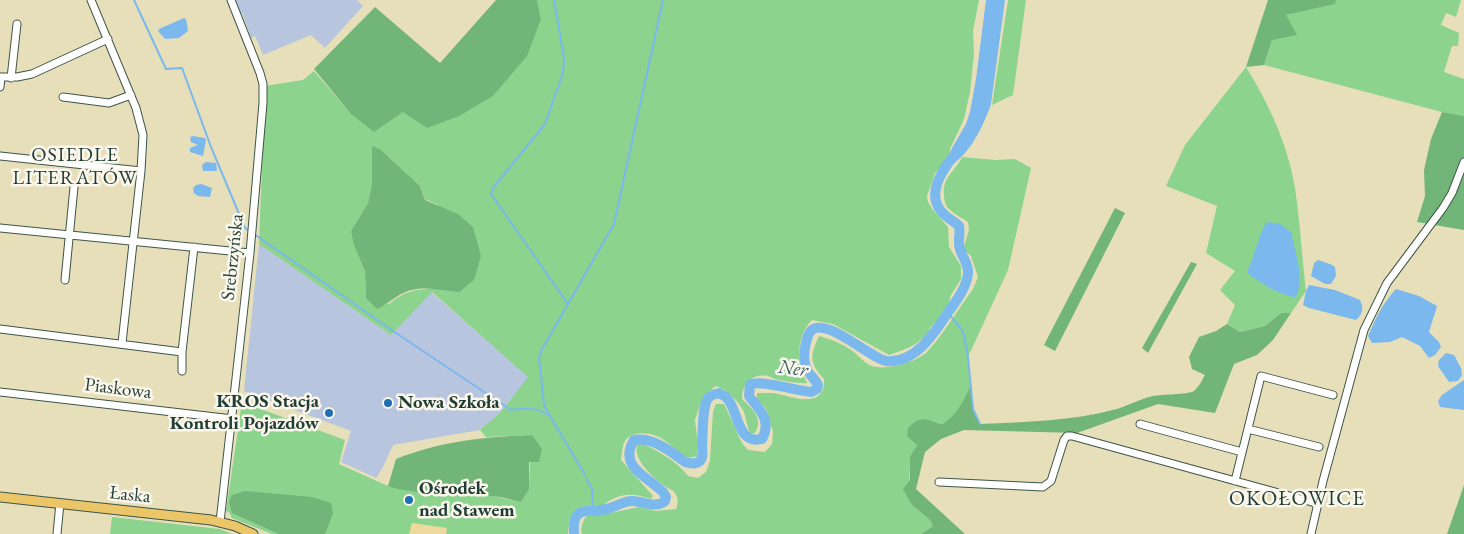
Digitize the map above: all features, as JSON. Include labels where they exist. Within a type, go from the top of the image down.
[{"type":"main road","name":"Łaska","points":[[0,497],[220,522],[253,534]]},
{"type":"street","points":[[91,0],[139,116],[143,135],[141,171],[122,343]]},
{"type":"street","name":"Srebrzyńska","points":[[220,522],[250,253],[263,84],[231,0]]},
{"type":"street","points":[[11,78],[17,24]]},
{"type":"street","points":[[0,88],[1,77],[11,78],[32,74],[108,39]]},
{"type":"street","points":[[63,97],[109,102],[131,96]]},
{"type":"street","points":[[0,156],[141,171]]},
{"type":"street","points":[[1311,534],[1364,330],[1387,284],[1452,193],[1464,162]]},
{"type":"street","points":[[65,280],[74,187]]},
{"type":"street","points":[[0,228],[250,253]]},
{"type":"street","points":[[182,371],[182,352],[194,247]]},
{"type":"street","points":[[0,329],[182,352]]},
{"type":"street","points":[[1235,480],[1261,376],[1333,396]]},
{"type":"street","name":"Piaskowa","points":[[0,392],[232,419]]},
{"type":"street","points":[[1140,424],[1242,452]]},
{"type":"street","points":[[1248,429],[1319,447]]},
{"type":"street","points":[[939,482],[1043,487],[1051,481],[1064,440],[1067,436],[1072,436],[1319,504]]},
{"type":"street","points":[[57,534],[60,503]]},
{"type":"shaded area","points":[[235,0],[357,0],[363,6],[325,48],[311,35],[263,55],[255,36],[251,38]]},
{"type":"shaded area","points":[[259,244],[391,335],[431,292],[529,377],[502,411],[480,430],[393,445],[376,478],[341,462],[351,431],[244,391]]},
{"type":"green space","points":[[496,0],[537,0],[541,19],[527,56],[493,96],[459,116],[427,128],[403,112],[374,132],[351,114],[314,69],[375,7],[440,63]]},
{"type":"green space","points":[[537,0],[979,0],[973,31],[974,54],[970,92],[964,119],[950,149],[951,157],[935,173],[927,196],[933,210],[948,227],[949,247],[961,266],[961,279],[951,295],[947,310],[930,328],[927,335],[917,343],[889,355],[833,324],[812,320],[802,336],[799,350],[800,369],[807,383],[778,380],[768,376],[757,376],[746,384],[742,399],[756,414],[758,423],[755,433],[751,434],[749,431],[743,410],[738,403],[727,392],[715,386],[701,402],[695,420],[697,456],[683,456],[664,440],[650,434],[644,433],[629,437],[624,443],[621,460],[653,496],[651,499],[637,495],[625,495],[614,498],[602,506],[581,507],[576,510],[570,519],[568,534],[272,534],[232,518],[229,512],[226,511],[242,402],[345,440],[339,464],[388,486],[444,494],[493,496],[521,502],[529,488],[531,435],[486,437],[480,430],[502,411],[528,377],[432,292],[391,335],[259,244],[265,86],[303,80],[314,71],[351,114],[541,19]],"holes":[[[372,147],[380,149],[420,186],[425,199],[438,205],[435,289],[410,292],[389,304],[366,298],[365,271],[351,231],[368,203],[372,183]]]},
{"type":"green space","points":[[1008,0],[1026,0],[1013,95],[992,105]]},
{"type":"green space","points":[[1268,0],[1336,0],[1335,4],[1286,15],[1297,35],[1272,40],[1264,65],[1246,67]]},
{"type":"green space","points":[[1336,0],[1461,0],[1456,17],[1446,13],[1441,25],[1459,33],[1458,46],[1452,46],[1444,72],[1464,79],[1464,116],[1442,112],[1264,65],[1272,40],[1286,15],[1334,4]]},
{"type":"green space","points":[[1246,67],[1270,110],[1288,156],[1297,201],[1306,291],[1291,313],[1281,313],[1265,326],[1240,332],[1227,324],[1235,305],[1220,290],[1235,271],[1206,253],[1217,206],[1166,186],[1185,145]]},
{"type":"green space","points":[[1442,112],[1464,116],[1464,230],[1417,222],[1425,196],[1424,170],[1431,139]]},
{"type":"green space","points":[[372,146],[380,149],[420,186],[425,200],[458,214],[473,227],[481,256],[474,280],[459,292],[430,288],[415,289],[401,294],[377,309],[366,298],[365,271],[354,245],[351,231],[368,203],[372,183]]},
{"type":"green space","points":[[962,157],[995,160],[1015,159],[1031,168],[1008,270],[968,357],[971,384],[963,404],[943,424],[934,422],[907,436],[917,444],[910,466],[912,505],[930,520],[933,526],[921,534],[582,534],[581,529],[587,516],[639,507],[656,511],[676,509],[678,501],[675,493],[655,479],[641,463],[638,457],[637,445],[642,443],[655,450],[673,461],[688,476],[698,478],[706,472],[710,461],[713,411],[716,404],[724,404],[742,443],[748,450],[765,452],[772,444],[773,432],[766,409],[757,399],[757,393],[773,393],[806,399],[819,395],[823,389],[824,379],[812,359],[819,336],[841,344],[867,363],[878,367],[901,365],[927,352],[945,330],[973,289],[978,277],[971,256],[963,249],[969,230],[968,222],[948,208],[944,198],[945,183]]},
{"type":"green space","points":[[1115,208],[1125,213],[1055,351],[1044,345]]},
{"type":"green space","points":[[1191,262],[1197,264],[1148,353],[1142,348]]},
{"type":"green space","points":[[1281,313],[1291,313],[1273,340],[1257,355],[1234,364],[1215,413],[1158,404],[1077,433],[964,430],[941,439],[925,452],[916,489],[965,534],[921,534],[933,526],[930,520],[912,505],[903,489],[910,480],[910,457],[917,445],[907,436],[908,428],[921,419],[943,424],[953,416],[960,406],[971,384],[973,409],[980,424],[1049,420],[1100,413],[1153,396],[1194,391],[1205,375],[1192,369],[1189,357],[1199,337],[1216,331],[1227,324],[1240,332],[1265,326]]},
{"type":"green space","points":[[532,435],[542,449],[539,462],[529,462],[529,489],[521,502],[478,495],[425,493],[388,486],[396,459],[429,448],[463,441]]},
{"type":"green space","points":[[1464,485],[1464,534],[1447,534]]},
{"type":"green space","points":[[245,491],[312,497],[331,503],[333,513],[325,534],[279,534],[232,513],[229,502],[232,495]]},
{"type":"green space","points":[[112,517],[220,529],[232,534],[110,534]]},
{"type":"sand","points":[[412,523],[447,528],[446,534],[409,534]]},
{"type":"water","points":[[986,0],[1005,0],[991,104],[972,144],[962,157],[942,173],[970,112]]},
{"type":"water","points":[[184,18],[186,19],[188,31],[179,38],[165,39],[158,31],[159,29]]},
{"type":"water","points":[[192,136],[205,138],[203,156],[190,152],[190,148],[198,145],[191,142],[190,138]]},
{"type":"water","points":[[206,162],[216,163],[217,171],[203,171],[202,165]]},
{"type":"water","points":[[201,184],[212,188],[210,197],[198,196],[194,193],[193,188]]},
{"type":"water","points":[[1267,222],[1280,224],[1291,232],[1297,256],[1300,282],[1296,297],[1270,288],[1247,272]]},
{"type":"water","points":[[1318,260],[1335,267],[1336,276],[1331,284],[1325,284],[1311,276],[1314,263]]},
{"type":"water","points":[[1309,285],[1335,290],[1360,300],[1362,308],[1360,315],[1356,320],[1303,305]]},
{"type":"water","points":[[1396,289],[1419,296],[1437,306],[1429,332],[1439,342],[1441,347],[1435,355],[1429,358],[1420,346],[1402,337],[1390,342],[1372,343],[1368,336],[1383,306]]},
{"type":"water","points":[[1446,353],[1454,355],[1461,368],[1462,375],[1458,381],[1449,382],[1438,366],[1439,360]]},
{"type":"water","points":[[1464,380],[1464,410],[1440,407],[1438,401],[1442,395]]},
{"type":"waterway","points":[[134,0],[166,69],[182,68],[211,147],[245,228],[250,231]]},
{"type":"waterway","points":[[554,0],[564,58],[563,73],[545,124],[493,188],[491,194],[568,304]]},
{"type":"waterway","points":[[550,416],[544,405],[539,358],[541,351],[614,224],[663,0]]},
{"type":"waterway","name":"Ner","points":[[574,534],[576,517],[584,511],[603,510],[629,501],[654,505],[665,501],[666,497],[663,492],[636,470],[629,457],[630,449],[634,440],[648,440],[685,462],[697,463],[701,460],[702,456],[706,402],[712,395],[719,393],[726,397],[730,402],[739,425],[747,437],[762,439],[765,433],[765,421],[761,411],[749,396],[750,385],[770,384],[811,392],[817,389],[818,385],[806,369],[804,360],[804,350],[808,336],[814,329],[822,328],[833,331],[886,361],[897,361],[907,357],[924,345],[958,298],[968,274],[959,246],[959,226],[943,213],[935,198],[937,184],[951,159]]},
{"type":"waterway","points":[[254,234],[511,410],[531,409],[541,411],[550,416],[585,475]]},
{"type":"waterway","points":[[948,313],[963,331],[968,357],[973,409],[980,424]]},
{"type":"waterway","points":[[586,478],[592,489],[593,509]]},
{"type":"place","name":"Nowa Szkoła","points":[[388,403]]},
{"type":"place","name":"KROS Stacja Kontroli Pojazdów","points":[[329,413]]},
{"type":"place","name":"Ośrodek nad Stawem","points":[[409,500]]},
{"type":"district","name":"OSIEDLE LITERATÓW","points":[[75,168]]},
{"type":"district","name":"OKOŁOWICE","points":[[1297,499]]}]
